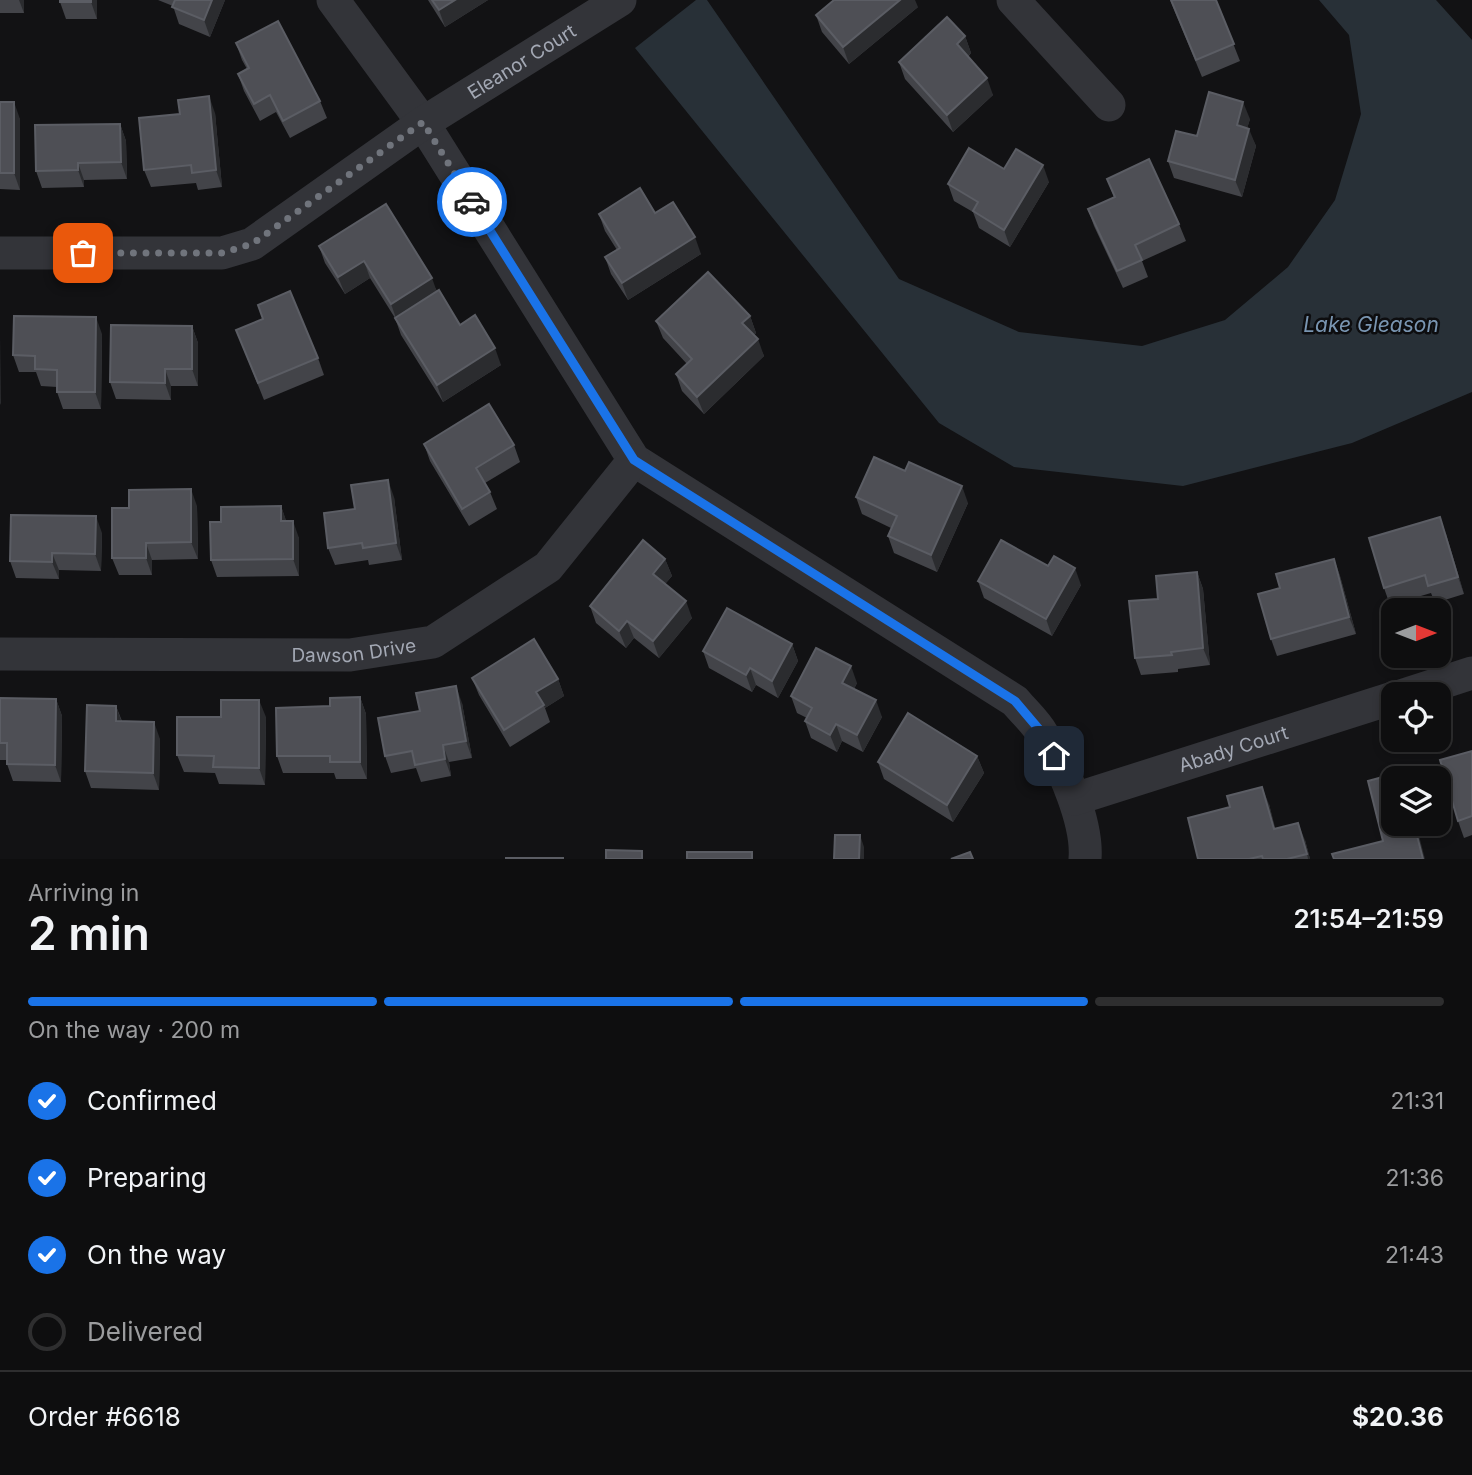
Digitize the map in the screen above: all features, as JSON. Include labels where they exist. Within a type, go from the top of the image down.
[{"type":"street","points":[[333,0],[423,122],[634,460],[1015,701],[1043,734],[1075,799],[1086,850],[1085,859]]},
{"type":"street","name":"Eleanor Court","points":[[0,253],[222,253],[252,244],[423,122],[620,0]]},
{"type":"street","points":[[1013,0],[1110,105]]},
{"type":"street","name":"Dawson Drive","points":[[0,654],[351,655],[433,642],[548,567],[634,460]]},
{"type":"street","points":[[1444,682],[1472,673]]},
{"type":"street","name":"Abady Court","points":[[1075,799],[1381,702]]},
{"type":"water","name":"Lake Gleason","points":[[696,0],[707,0],[899,279],[1019,332],[1142,346],[1225,320],[1288,267],[1335,200],[1361,114],[1349,35],[1319,0],[1436,0],[1472,40],[1472,392],[1352,443],[1183,486],[1014,467],[939,423],[635,48]]},
{"type":"building","points":[[91,0],[91,2],[60,2]]},
{"type":"building","points":[[175,0],[212,0],[204,20],[172,7]]},
{"type":"building","points":[[432,0],[455,0],[439,10]]},
{"type":"building","points":[[834,0],[900,0],[843,47],[816,15]]},
{"type":"building","points":[[1171,0],[1216,0],[1234,44],[1196,60]]},
{"type":"building","points":[[947,17],[965,36],[957,44],[987,78],[947,115],[899,62]]},
{"type":"building","points":[[278,21],[320,101],[283,121],[270,95],[254,104],[238,74],[249,68],[236,43]]},
{"type":"building","points":[[1209,92],[1243,102],[1237,125],[1249,129],[1235,180],[1168,161],[1176,131],[1197,136]]},
{"type":"building","points":[[209,96],[216,170],[192,173],[191,165],[144,170],[139,118],[180,114],[178,100]]},
{"type":"building","points":[[0,102],[14,102],[14,173],[0,173]]},
{"type":"building","points":[[120,124],[121,162],[78,163],[78,170],[36,171],[35,125]]},
{"type":"building","points":[[969,148],[1004,169],[1016,149],[1043,165],[1004,230],[973,211],[978,202],[948,184]]},
{"type":"building","points":[[1149,159],[1179,224],[1135,245],[1142,260],[1117,271],[1088,209],[1115,197],[1107,179]]},
{"type":"building","points":[[640,188],[655,213],[673,202],[695,237],[622,283],[605,257],[620,248],[599,214]]},
{"type":"building","points":[[386,204],[432,278],[391,304],[364,261],[338,277],[319,246]]},
{"type":"building","points":[[708,272],[750,316],[742,323],[758,339],[697,397],[676,374],[692,359],[656,321]]},
{"type":"building","points":[[439,290],[460,325],[475,315],[495,348],[437,385],[395,318]]},
{"type":"building","points":[[290,291],[318,358],[258,383],[236,330],[263,319],[258,305]]},
{"type":"building","points":[[14,316],[96,317],[95,392],[57,392],[57,370],[35,369],[35,356],[13,355]]},
{"type":"building","points":[[111,325],[192,326],[192,369],[165,369],[165,383],[110,382]]},
{"type":"building","points":[[489,404],[514,445],[476,468],[490,492],[462,509],[424,444]]},
{"type":"building","points":[[874,457],[905,471],[909,462],[962,486],[931,555],[888,536],[897,516],[856,497]]},
{"type":"building","points":[[388,480],[396,543],[363,548],[362,543],[328,548],[324,513],[355,509],[351,485]]},
{"type":"building","points":[[191,489],[191,542],[146,543],[146,558],[112,558],[112,508],[129,508],[129,490]]},
{"type":"building","points":[[281,506],[281,521],[293,521],[293,559],[211,560],[210,522],[221,522],[221,507]]},
{"type":"building","points":[[11,515],[96,516],[95,554],[52,553],[52,562],[10,561]]},
{"type":"building","points":[[1440,517],[1458,577],[1428,586],[1425,575],[1384,588],[1369,538]]},
{"type":"building","points":[[643,540],[665,559],[653,574],[686,601],[653,641],[627,621],[619,631],[590,606]]},
{"type":"building","points":[[1001,540],[1048,566],[1054,556],[1075,568],[1046,619],[978,581]]},
{"type":"building","points":[[1334,559],[1349,617],[1271,639],[1258,594],[1280,588],[1276,574]]},
{"type":"building","points":[[1197,572],[1203,648],[1171,652],[1172,655],[1135,658],[1129,601],[1158,599],[1156,576]]},
{"type":"building","points":[[727,608],[792,644],[772,681],[750,668],[746,675],[703,651]]},
{"type":"building","points":[[534,639],[558,679],[536,692],[544,705],[504,730],[472,678]]},
{"type":"building","points":[[816,648],[851,666],[842,683],[876,700],[857,735],[836,724],[830,735],[805,721],[812,708],[791,696]]},
{"type":"building","points":[[456,686],[466,741],[443,745],[445,759],[415,765],[412,751],[385,756],[378,718],[420,711],[416,693]]},
{"type":"building","points":[[360,697],[360,762],[330,762],[330,756],[277,756],[276,708],[330,706],[330,698]]},
{"type":"building","points":[[0,698],[56,699],[55,765],[7,764],[7,743],[0,743]]},
{"type":"building","points":[[221,700],[259,700],[259,768],[213,767],[214,756],[177,755],[177,717],[221,717]]},
{"type":"building","points":[[87,705],[116,706],[116,721],[154,722],[153,773],[85,771]]},
{"type":"building","points":[[908,713],[977,756],[947,805],[878,762]]},
{"type":"building","points":[[1472,751],[1472,816],[1458,821],[1451,797],[1451,766],[1442,766],[1440,760]]},
{"type":"building","points":[[1381,777],[1381,833],[1368,781]]},
{"type":"building","points":[[1262,787],[1274,829],[1298,823],[1307,854],[1287,859],[1263,859],[1262,856],[1249,859],[1198,859],[1188,818],[1230,807],[1227,796]]},
{"type":"building","points":[[835,835],[860,835],[859,859],[834,859]]},
{"type":"building","points":[[1382,836],[1417,836],[1423,859],[1334,859],[1332,854],[1383,841]]},
{"type":"building","points":[[606,850],[642,851],[642,859],[606,859]]},
{"type":"building","points":[[687,852],[752,852],[752,859],[687,859]]},
{"type":"building","points":[[970,852],[973,859],[951,859]]},
{"type":"building","points":[[563,858],[563,859],[506,859]]},
{"type":"way so far","points":[[83,253],[222,253],[252,244],[423,122],[472,202]]},
{"type":"route","points":[[472,202],[634,460],[1015,701],[1043,734],[1054,756]]}]
